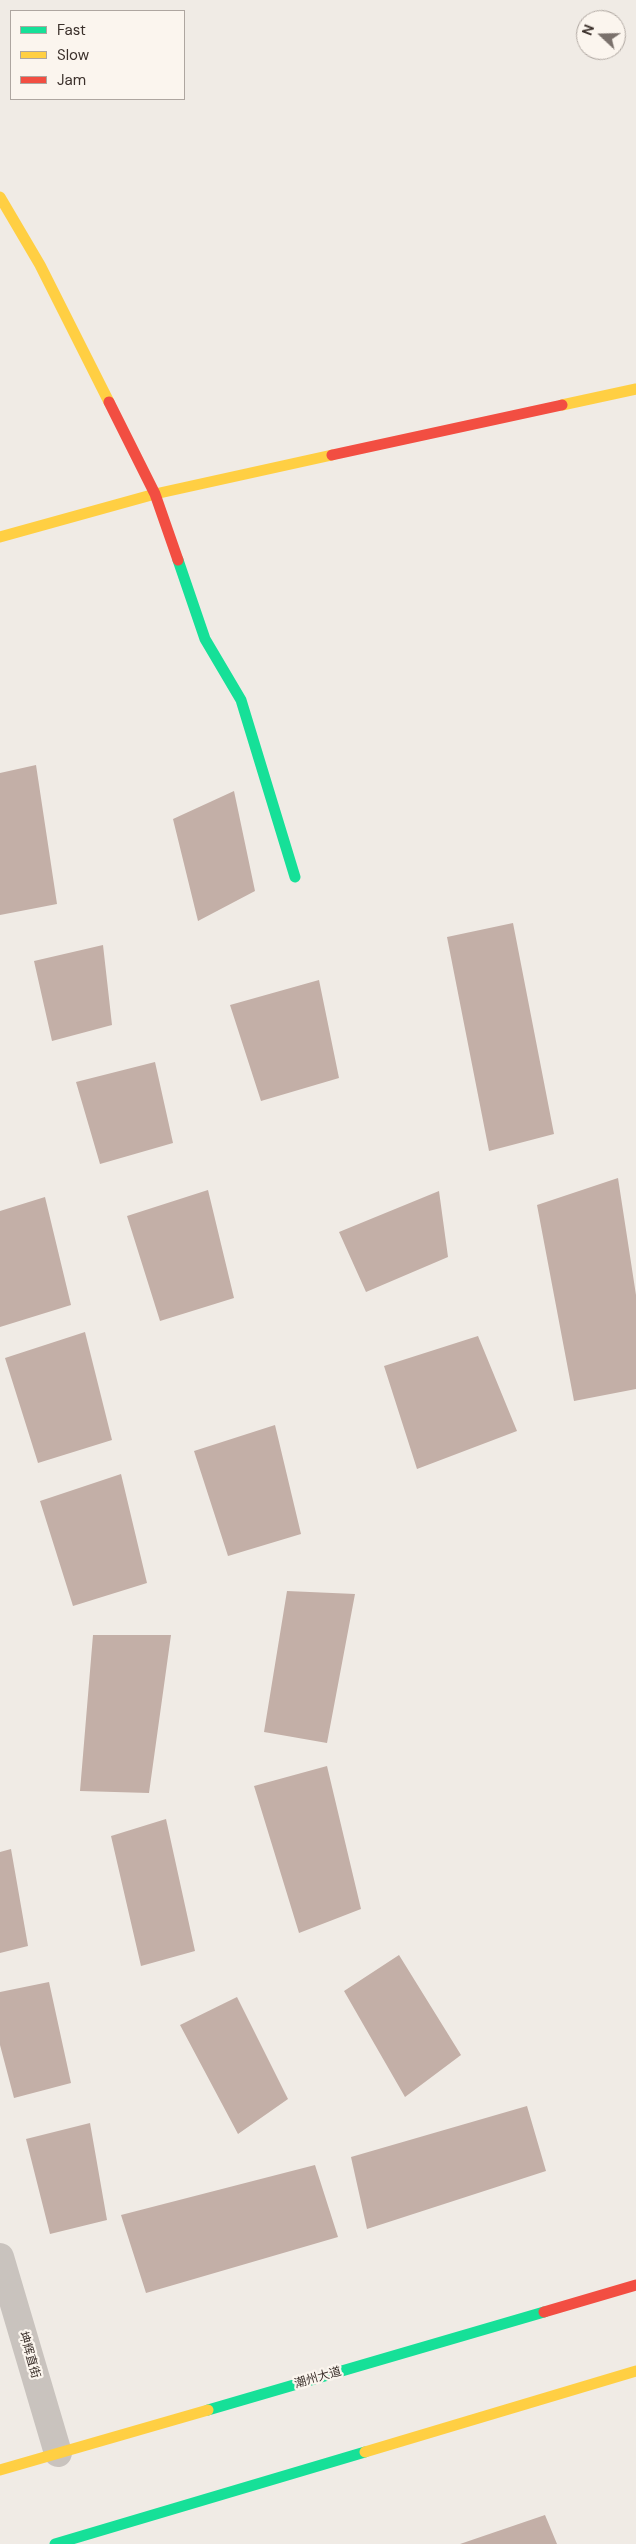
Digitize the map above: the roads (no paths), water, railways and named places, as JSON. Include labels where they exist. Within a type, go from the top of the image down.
[{"type":"main road","points":[[0,197],[9,216],[40,265],[155,494],[205,639],[241,700],[295,877]]},
{"type":"main road","points":[[0,537],[155,494],[636,389]]},
{"type":"main road","name":"潮州大道","points":[[0,2470],[636,2285]]},
{"type":"main road","points":[[55,2544],[636,2371]]},
{"type":"street","name":"坤辉直街","points":[[0,2257],[58,2453]]}]
